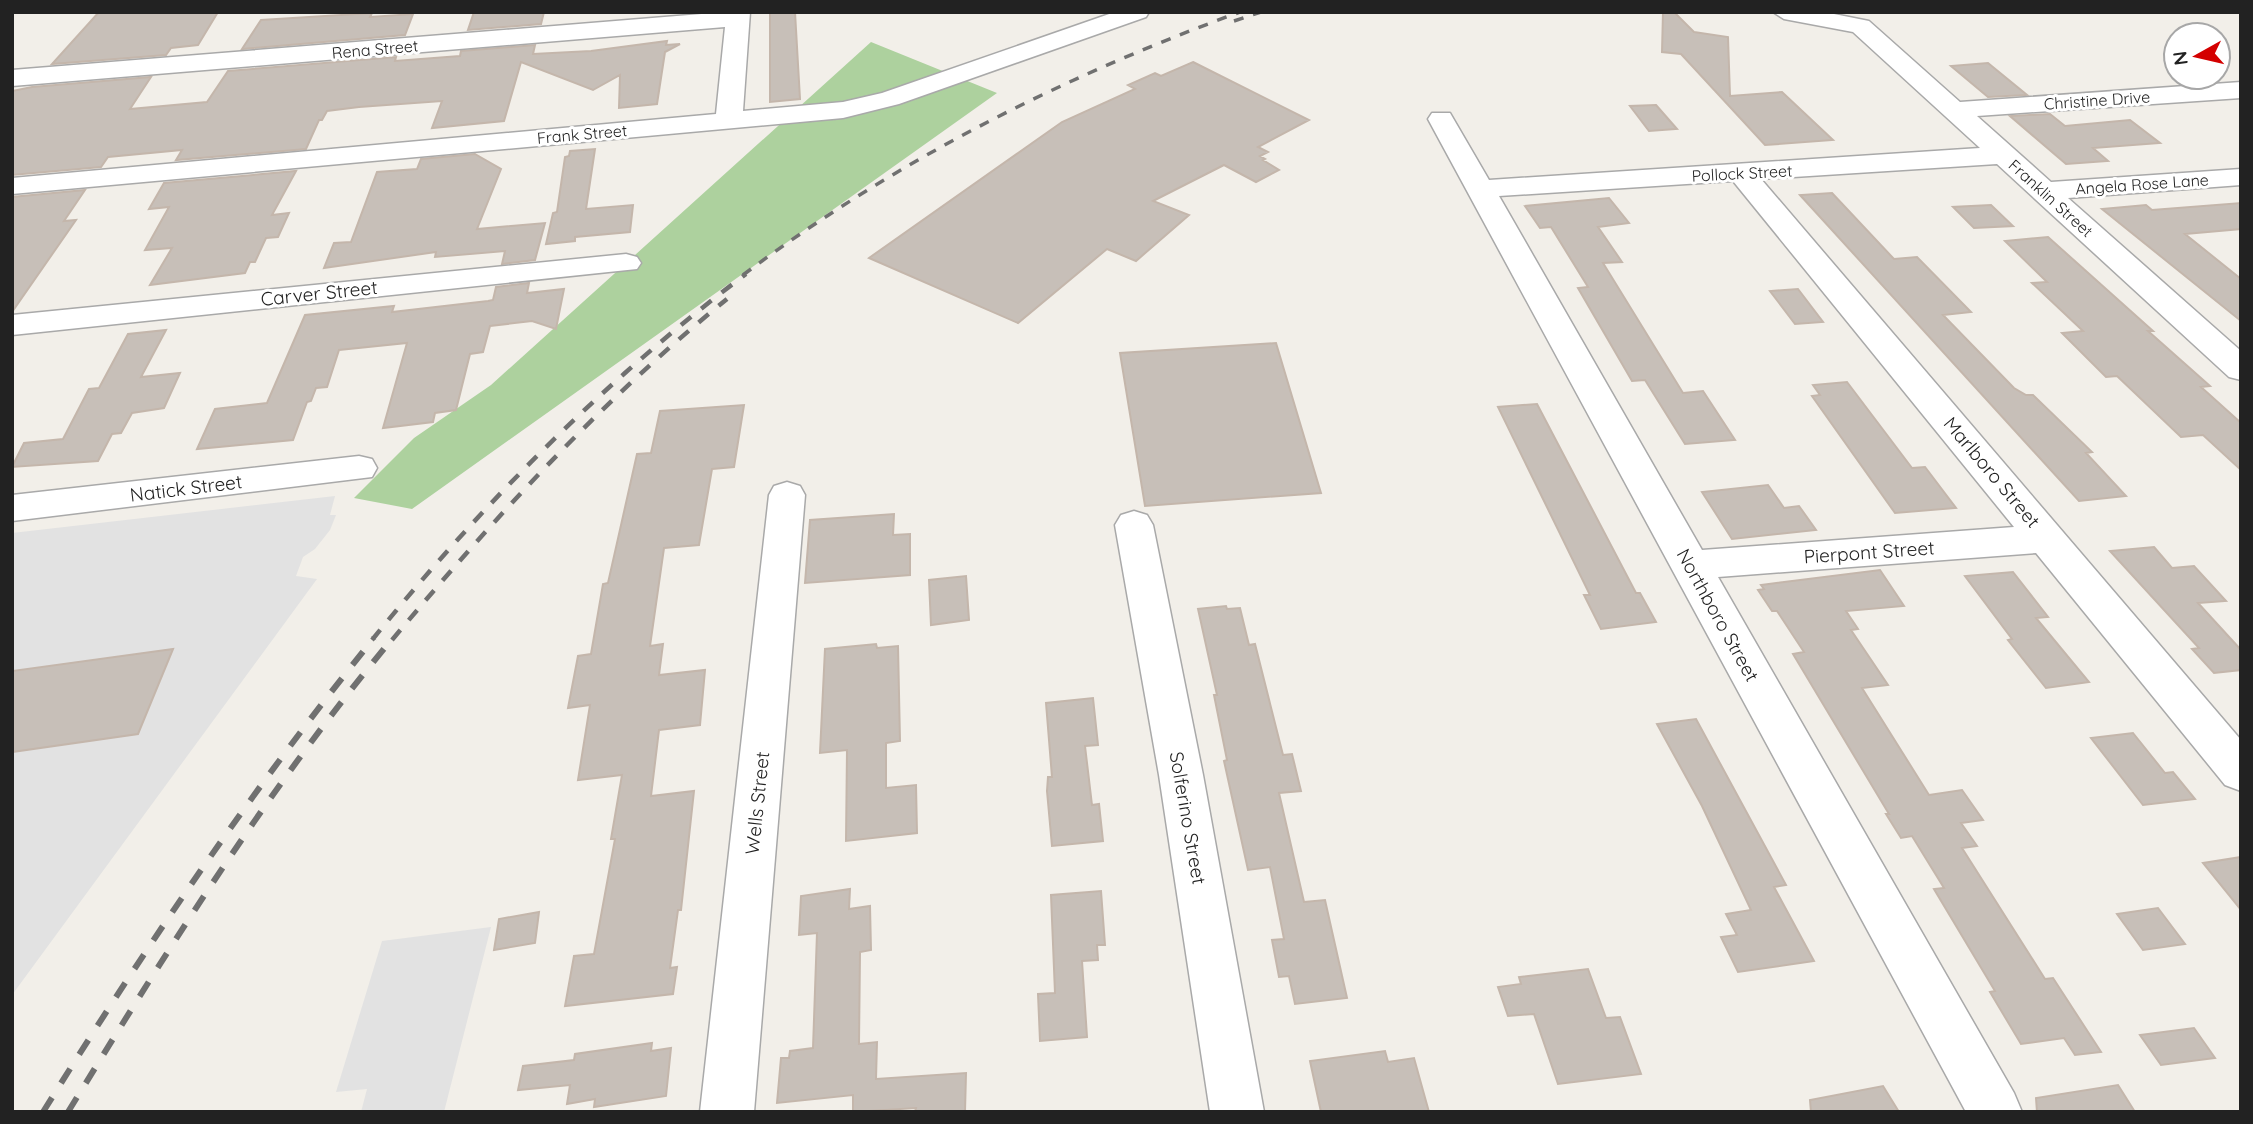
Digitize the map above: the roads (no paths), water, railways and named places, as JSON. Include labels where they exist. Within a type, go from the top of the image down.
[{"type":"street","name":"Frank Street","points":[[12,186],[825,113],[869,105],[1138,12]]},
{"type":"street","name":"Franklin Street","points":[[1783,12],[1861,26],[2241,369]]},
{"type":"street","points":[[729,120],[738,16]]},
{"type":"street","name":"Rena Street","points":[[12,78],[738,16]]},
{"type":"street","name":"Christine Drive","points":[[1954,110],[2241,90]]},
{"type":"street","name":"Northboro Street","points":[[1441,119],[1995,1112]]},
{"type":"street","name":"Pollock Street","points":[[1479,189],[2004,155]]},
{"type":"street","name":"Marlboro Street","points":[[1741,173],[2241,772]]},
{"type":"street","name":"Angela Rose Lane","points":[[2044,191],[2241,177]]},
{"type":"street","name":"Carver Street","points":[[12,325],[626,263]]},
{"type":"street","name":"Natick Street","points":[[12,508],[359,468]]},
{"type":"street","name":"Wells Street","points":[[727,1112],[787,495]]},
{"type":"street","name":"Solferino Street","points":[[1134,524],[1181,775],[1237,1112]]},
{"type":"street","name":"Pierpont Street","points":[[1690,565],[2047,538]]},
{"type":"railway","points":[[743,275],[860,195],[982,125],[1109,64],[1240,12]]},
{"type":"railway","points":[[1234,21],[1261,12]]},
{"type":"railway","points":[[372,640],[457,540],[548,445],[644,356],[746,274]]},
{"type":"railway","points":[[392,640],[470,549],[551,461],[637,377],[727,299]]},
{"type":"railway","points":[[43,1112],[201,870],[285,753],[374,638]]},
{"type":"railway","points":[[68,1112],[182,929],[262,810],[304,751],[393,638]]}]
